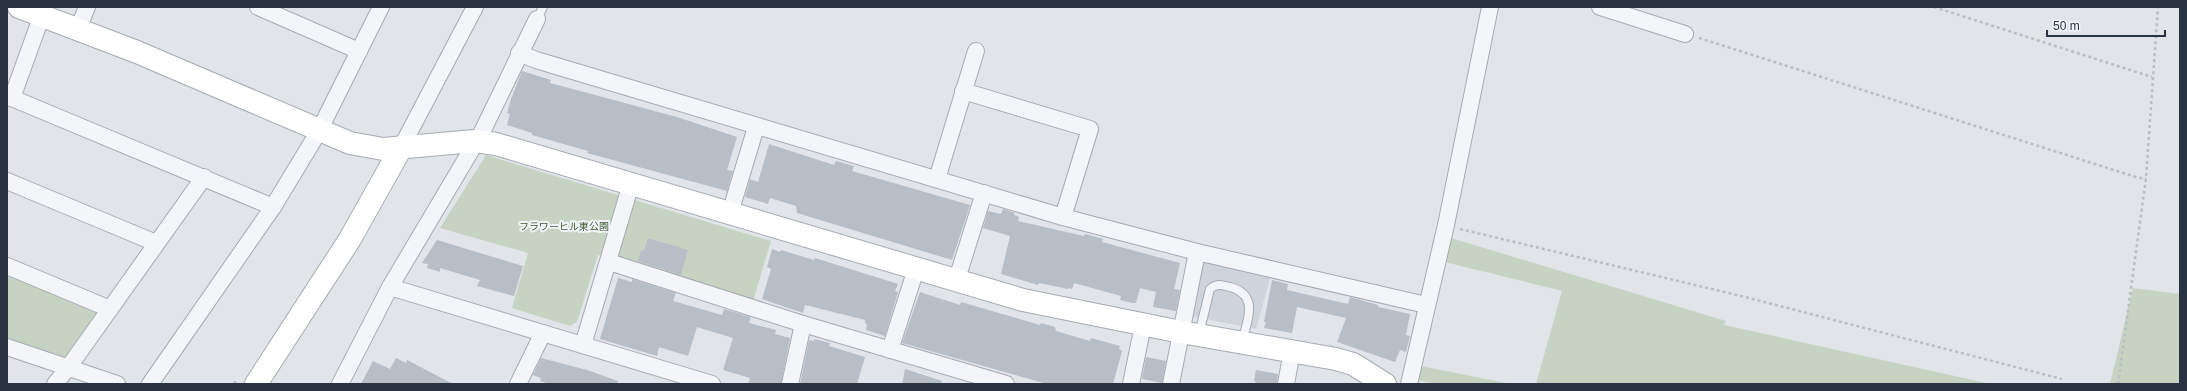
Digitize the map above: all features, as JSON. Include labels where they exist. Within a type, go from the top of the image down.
[{"type":"street","points":[[19,7],[138,52],[350,144],[368,147],[401,148],[475,141],[496,144],[956,282],[1061,309],[1336,359],[1353,364],[1381,383]]},
{"type":"street","points":[[78,29],[87,7]]},
{"type":"street","points":[[258,7],[359,51]]},
{"type":"street","points":[[150,384],[273,207],[319,131],[381,7]]},
{"type":"street","points":[[247,381],[350,239],[401,148],[475,7]]},
{"type":"street","points":[[1408,384],[1446,225],[1490,7]]},
{"type":"street","points":[[1600,7],[1685,34]]},
{"type":"street","points":[[340,384],[390,287],[475,141],[482,132],[540,13]]},
{"type":"street","points":[[42,15],[9,97],[273,207]]},
{"type":"street","points":[[937,179],[976,51]]},
{"type":"street","points":[[520,53],[543,62],[756,127],[1063,217],[1197,252],[1426,305]]},
{"type":"street","points":[[963,91],[1090,129],[1063,217]]},
{"type":"street","points":[[730,213],[756,127]]},
{"type":"street","points":[[55,384],[68,368],[204,177]]},
{"type":"street","points":[[7,181],[156,243]]},
{"type":"street","points":[[583,345],[609,262],[631,184]]},
{"type":"street","points":[[956,282],[984,193]]},
{"type":"street","points":[[1171,384],[1190,333],[1197,252]]},
{"type":"street","points":[[609,262],[890,350],[966,378],[1006,384]]},
{"type":"street","points":[[7,266],[110,309]]},
{"type":"street","points":[[890,350],[916,269]]},
{"type":"street","points":[[390,287],[712,384]]},
{"type":"street","points":[[790,384],[803,324]]},
{"type":"street","points":[[1131,384],[1143,325]]},
{"type":"street","points":[[518,384],[543,333]]},
{"type":"street","points":[[7,346],[117,384]]},
{"type":"street","points":[[1286,384],[1292,351]]},
{"type":"lane","points":[[1190,333],[1210,288],[1219,284],[1237,289],[1247,298],[1250,312],[1242,342]]},
{"type":"path","points":[[1934,7],[2152,78]]},
{"type":"path","points":[[2118,384],[2146,178],[2158,7]]},
{"type":"path","points":[[1685,34],[2139,178],[2146,178]]},
{"type":"path","points":[[1446,225],[1737,294],[2062,379]]},
{"type":"path","points":[[234,384],[247,381]]},
{"type":"shaded area","points":[[1208,260],[1271,275],[1256,329],[1191,316],[1201,264]]},
{"type":"green space","name":"フラワーヒル東公園","points":[[486,155],[771,241],[753,301],[598,255],[577,322],[570,326],[512,308],[528,253],[440,228]]},
{"type":"green space","points":[[1451,238],[1726,321],[1724,325],[1991,384],[1536,384],[1562,291],[1445,262]]},
{"type":"green space","points":[[7,272],[95,309],[97,316],[69,356],[62,357],[7,340]]},
{"type":"green space","points":[[2133,288],[2180,294],[2180,384],[2110,384]]},
{"type":"green space","points":[[1421,366],[1511,384],[1437,384],[1416,380]]},
{"type":"building","points":[[522,71],[551,80],[550,83],[677,117],[737,137],[727,170],[733,171],[727,191],[587,153],[588,151],[532,135],[532,133],[507,125],[510,114],[507,113]]},
{"type":"building","points":[[769,144],[834,165],[836,161],[854,166],[852,171],[970,205],[952,260],[797,213],[796,206],[770,198],[768,204],[745,197],[750,179],[758,182]]},
{"type":"building","points":[[1003,209],[1015,213],[1014,215],[1019,217],[1018,221],[1084,236],[1085,234],[1103,239],[1102,242],[1180,263],[1174,289],[1180,290],[1176,311],[1153,307],[1156,292],[1140,288],[1136,303],[1132,303],[1120,300],[1121,296],[1074,283],[1072,289],[1068,289],[1039,283],[1038,285],[1001,274],[1010,236],[983,228],[988,211],[1001,214]]},
{"type":"building","points":[[648,238],[688,250],[681,275],[638,261],[641,250],[644,251]]},
{"type":"building","points":[[437,240],[523,266],[514,296],[477,286],[480,280],[440,268],[440,272],[427,268],[428,264],[422,263]]},
{"type":"building","points":[[772,249],[780,252],[781,250],[814,260],[815,258],[898,284],[895,291],[898,292],[885,336],[866,330],[867,324],[865,323],[865,320],[805,305],[803,313],[762,299],[771,269],[767,267]]},
{"type":"building","points":[[618,278],[632,282],[632,279],[676,293],[673,301],[722,315],[724,309],[751,317],[749,323],[776,330],[775,334],[790,338],[781,384],[748,384],[750,378],[723,370],[733,338],[697,327],[688,356],[659,347],[657,356],[600,339]]},
{"type":"building","points":[[1272,280],[1288,284],[1287,290],[1348,304],[1350,297],[1378,305],[1378,307],[1410,314],[1406,335],[1410,336],[1406,352],[1400,350],[1395,362],[1337,342],[1346,318],[1297,307],[1292,333],[1264,328]]},
{"type":"building","points":[[920,292],[960,305],[961,302],[1040,325],[1041,323],[1055,327],[1056,331],[1090,341],[1091,338],[1120,346],[1119,349],[1122,351],[1113,384],[1047,384],[902,343]]},
{"type":"building","points":[[814,339],[830,343],[829,346],[865,357],[857,384],[800,384],[809,340],[814,341]]},
{"type":"building","points":[[1146,357],[1166,361],[1162,383],[1142,379]]},
{"type":"building","points":[[396,358],[406,363],[407,360],[453,384],[361,384],[373,361],[390,369]]},
{"type":"building","points":[[541,358],[587,370],[618,381],[617,384],[549,384],[540,381],[541,378],[533,375]]},
{"type":"building","points":[[905,369],[942,381],[941,384],[902,384]]},
{"type":"building","points":[[1256,370],[1278,374],[1277,384],[1255,384],[1256,382],[1254,381]]}]
